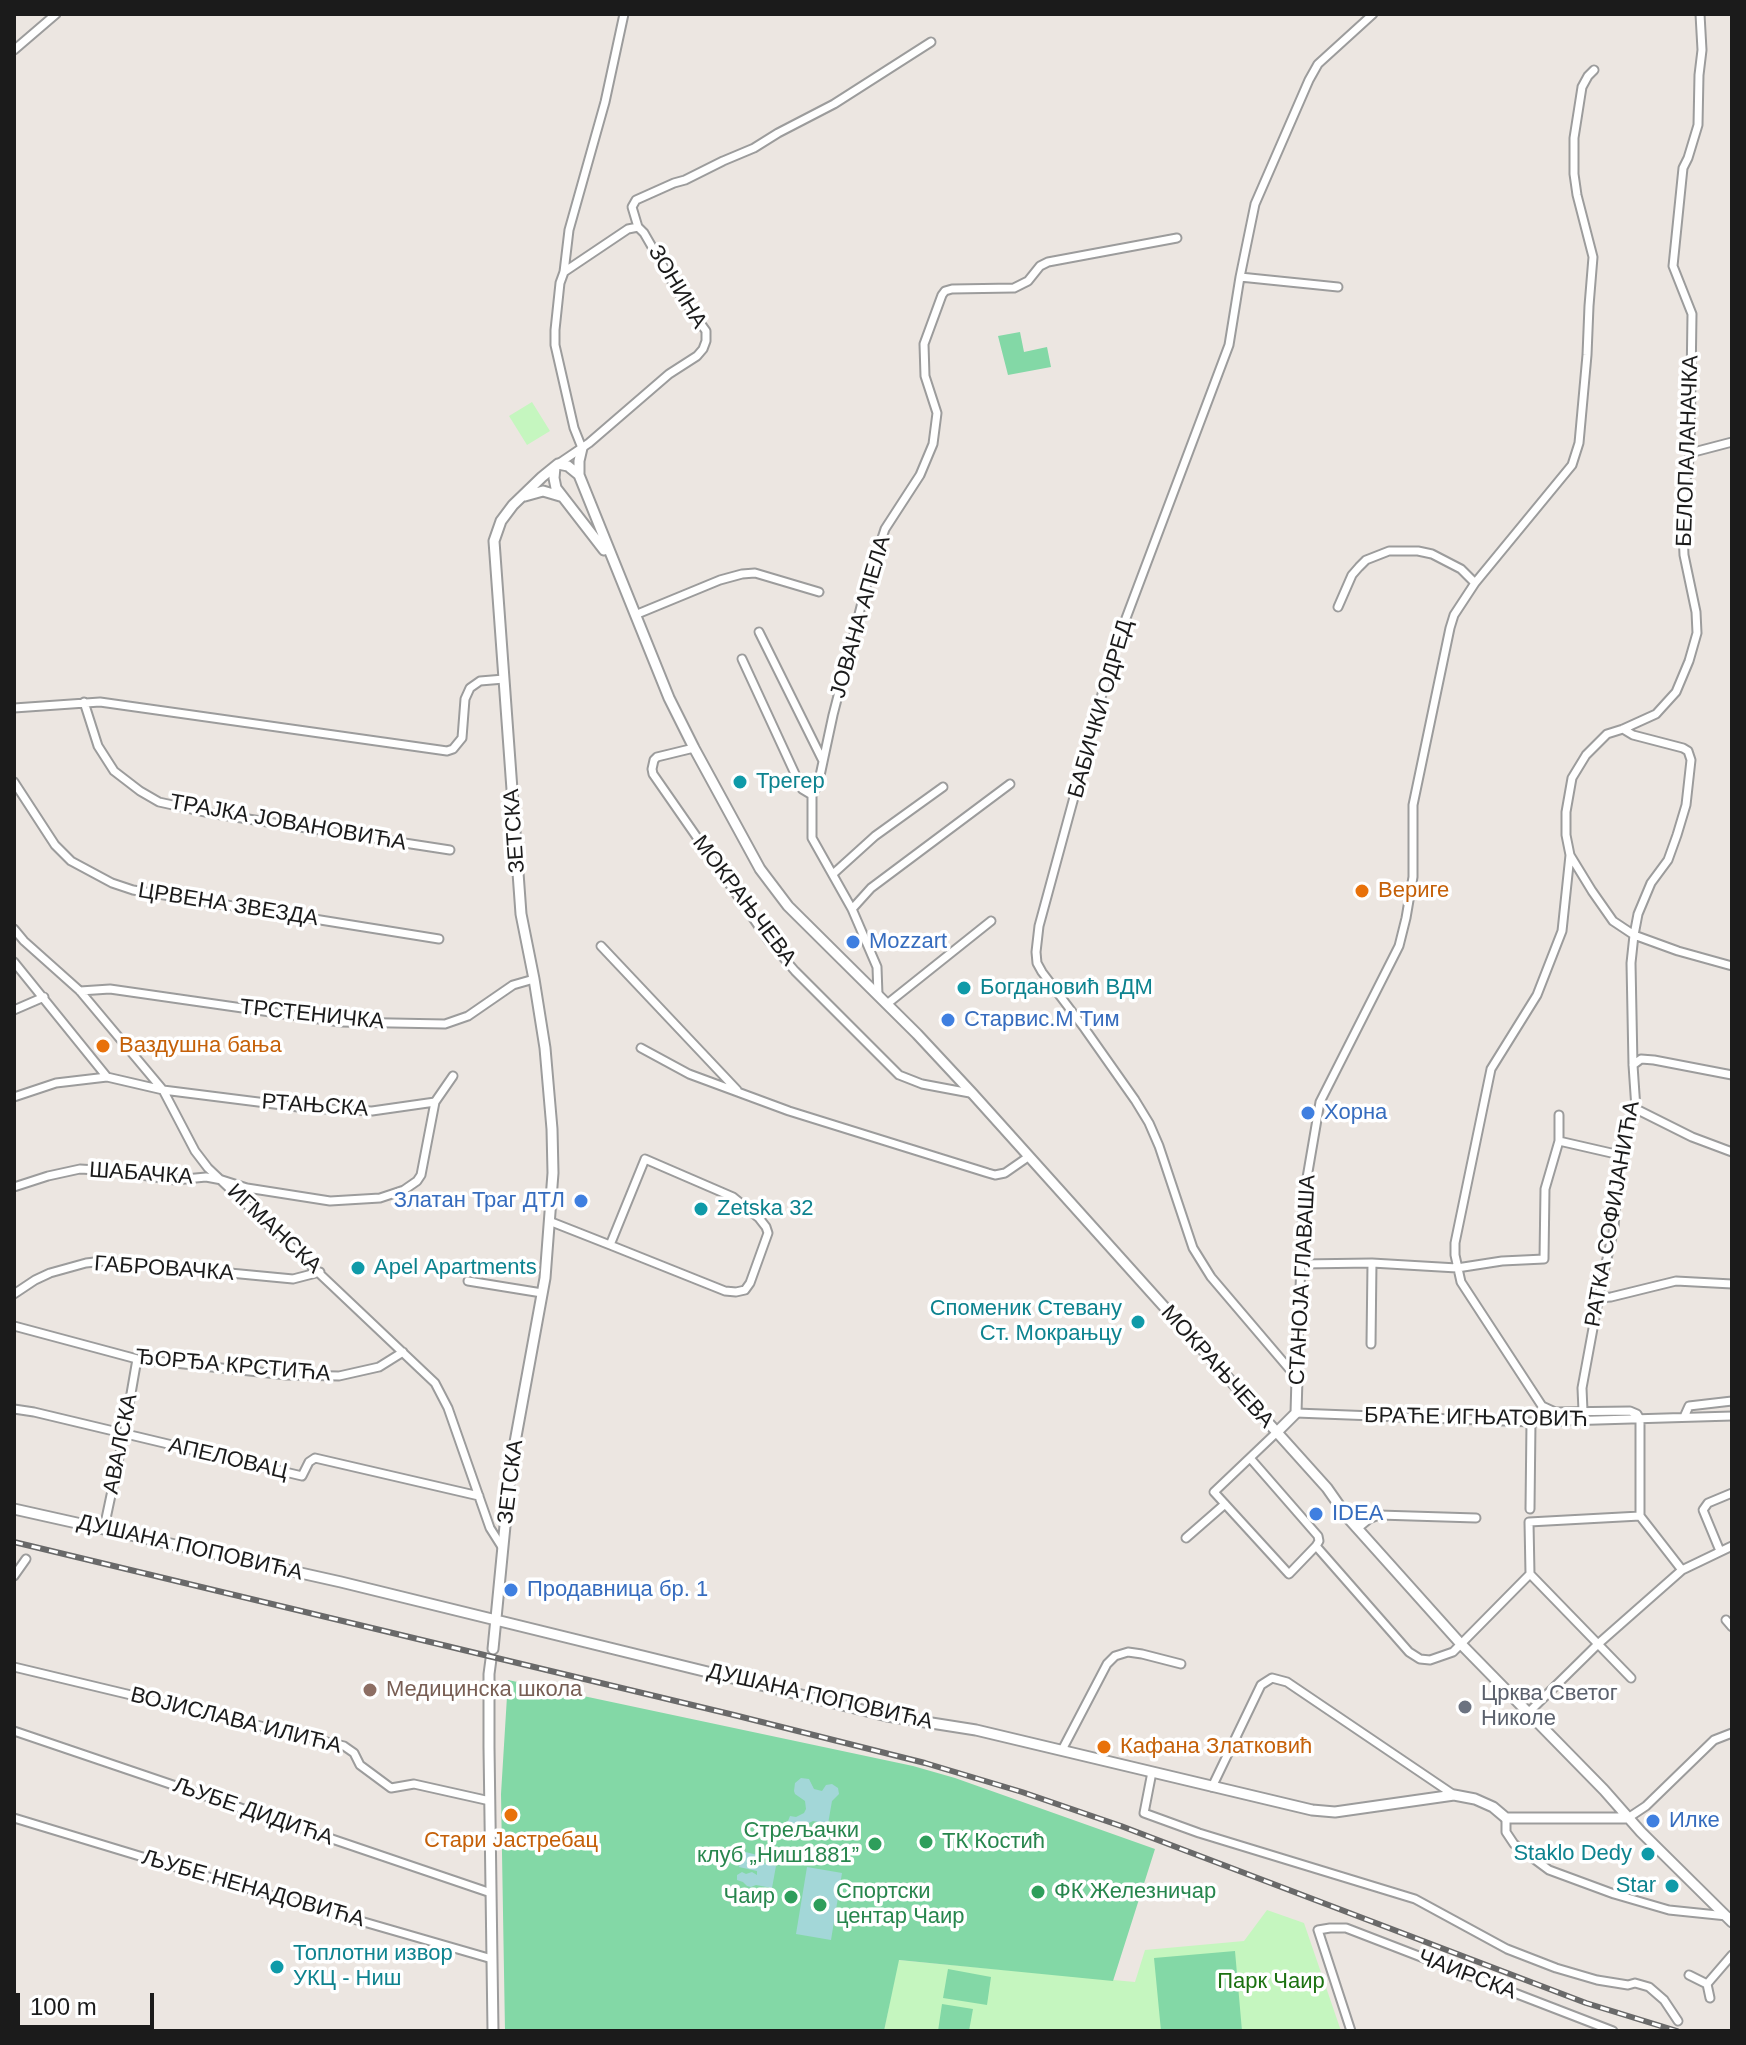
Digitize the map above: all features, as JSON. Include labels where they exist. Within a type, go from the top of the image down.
[{"type":"street","points":[[14,50],[56,14]]},
{"type":"street","points":[[579,475],[582,448],[574,428],[555,345],[560,283],[569,230],[605,102],[624,14]]},
{"type":"street","name":"БАБИЧКИ ОДРЕД","points":[[1297,1378],[1211,1277],[1193,1248],[1149,1123],[1094,1040],[1042,972],[1036,952],[1039,926],[1114,650],[1229,345],[1255,204],[1318,64],[1373,14]]},
{"type":"street","name":"БЕЛОПАЛАНАЧКА","points":[[1640,1419],[1630,1411],[1550,1412],[1542,1406],[1469,1297],[1457,1268],[1455,1243],[1491,1069],[1537,995],[1562,931],[1570,855],[1566,812],[1572,778],[1586,755],[1607,734],[1656,714],[1676,692],[1697,633],[1696,612],[1684,555],[1682,507],[1690,453],[1692,314],[1673,266],[1683,168],[1698,125],[1702,50],[1700,14]]},
{"type":"street","points":[[638,227],[632,207],[636,200],[754,148],[834,104],[931,42]]},
{"type":"street","name":"СТАНОЈА ГЛАВАША","points":[[1296,1413],[1303,1201],[1320,1102],[1399,946],[1413,877],[1413,805],[1450,628],[1454,615],[1475,583],[1572,465],[1579,443],[1593,257],[1577,195],[1574,138],[1582,87],[1594,70]]},
{"type":"street","name":"ЗОНИНА","points":[[557,466],[669,374],[697,356],[706,341],[706,331],[638,227],[628,229],[564,272]]},
{"type":"street","name":"ЈОВАНА АПЕЛА","points":[[878,995],[877,967],[852,909],[812,838],[812,795],[818,785],[867,583],[885,529],[920,475],[933,444],[937,413],[925,376],[924,344],[942,295],[952,289],[1014,288],[1028,281],[1040,266],[1048,262],[1177,238]]},
{"type":"street","points":[[1240,277],[1338,287]]},
{"type":"street","points":[[1690,453],[1732,442]]},
{"type":"street","points":[[557,466],[568,466],[579,475]]},
{"type":"street","name":"МОКРАЊЧЕВА","points":[[557,466],[554,483],[611,559]]},
{"type":"street","name":"ЗЕТСКА","points":[[493,2031],[489,1674],[511,1464],[542,1293],[553,1173],[545,1048],[521,914],[494,541],[501,521],[518,499],[557,466]]},
{"type":"street","name":"МОКРАЊЧЕВА","points":[[579,475],[669,698],[760,869],[788,906],[972,1093],[1327,1488],[1358,1528],[1460,1643],[1729,1919]]},
{"type":"street","points":[[518,499],[543,491],[562,496]]},
{"type":"street","points":[[1338,607],[1352,575],[1359,567],[1366,560],[1389,551],[1432,554],[1461,569],[1475,583]]},
{"type":"street","points":[[635,615],[742,574],[755,573],[819,592]]},
{"type":"street","points":[[759,632],[823,761]]},
{"type":"street","points":[[742,659],[802,789],[812,795]]},
{"type":"street","points":[[14,708],[100,702],[447,751],[453,749],[462,738],[465,699],[470,688],[480,681],[504,679]]},
{"type":"street","name":"ТРАЈКА ЈОВАНОВИЋА","points":[[84,702],[98,746],[114,771],[159,802],[209,813],[450,850]]},
{"type":"street","name":"РАТКА СОФИЈАНИЋА","points":[[1583,1411],[1582,1388],[1614,1228],[1620,1155],[1636,1109],[1631,963],[1634,935],[1638,914],[1651,883],[1668,860],[1677,835],[1686,805],[1691,760],[1688,751],[1683,748],[1633,735],[1623,729]]},
{"type":"street","name":"МОКРАЊЧЕВА","points":[[694,748],[657,757],[653,774],[769,941],[899,1075],[922,1084],[972,1093]]},
{"type":"street","name":"ЦРВЕНА ЗВЕЗДА","points":[[14,782],[55,845],[71,861],[112,883],[133,890],[439,939]]},
{"type":"street","points":[[852,909],[871,888],[1010,784]]},
{"type":"street","points":[[833,874],[875,836],[943,787]]},
{"type":"street","points":[[1570,855],[1613,921],[1634,935],[1732,966]]},
{"type":"street","points":[[887,1004],[991,921]]},
{"type":"street","name":"ИГМАНСКА","points":[[14,929],[80,991],[163,1090],[195,1151],[208,1168],[435,1383],[448,1408],[490,1528],[502,1547]]},
{"type":"street","points":[[601,946],[740,1093]]},
{"type":"street","points":[[14,962],[107,1077]]},
{"type":"street","name":"ТРСТЕНИЧКА","points":[[80,991],[110,989],[340,1022],[445,1024],[468,1016],[513,985],[534,979]]},
{"type":"street","points":[[14,1010],[44,997]]},
{"type":"street","points":[[641,1048],[689,1074],[789,1111],[995,1175],[1005,1173],[1028,1157]]},
{"type":"street","points":[[1633,1065],[1641,1059],[1654,1060],[1732,1075]]},
{"type":"street","points":[[435,1102],[453,1076]]},
{"type":"street","name":"РТАЊСКА","points":[[14,1097],[56,1083],[107,1077],[163,1090],[306,1108],[372,1111],[435,1102]]},
{"type":"street","name":"ШАБАЧКА","points":[[14,1187],[80,1169],[175,1180],[206,1177],[247,1188],[330,1201],[380,1198],[404,1190],[417,1181],[424,1168],[435,1102]]},
{"type":"street","points":[[1636,1109],[1692,1137],[1732,1152]]},
{"type":"street","points":[[1301,1264],[1372,1263],[1457,1268],[1544,1259],[1545,1189],[1559,1141],[1559,1115]]},
{"type":"street","points":[[1559,1141],[1620,1155]]},
{"type":"street","points":[[549,1221],[725,1291],[736,1292],[745,1290],[750,1283],[768,1233],[759,1218],[733,1197],[645,1159],[610,1245]]},
{"type":"street","name":"ГАБРОВАЧКА","points":[[14,1294],[50,1273],[104,1261],[293,1279],[320,1272]]},
{"type":"street","points":[[1371,1344],[1372,1263]]},
{"type":"street","points":[[468,1281],[542,1293]]},
{"type":"street","points":[[1599,1298],[1676,1281],[1732,1284]]},
{"type":"street","name":"ЂОРЂА КРСТИЋА","points":[[14,1326],[137,1359],[287,1375],[339,1376],[379,1367],[403,1352]]},
{"type":"street","name":"АВАЛСКА","points":[[104,1528],[137,1359]]},
{"type":"street","name":"БРАЋЕ ИГЊАТОВИЋ","points":[[1684,1417],[1689,1406],[1732,1401]]},
{"type":"street","name":"АПЕЛОВАЦ","points":[[14,1409],[302,1476],[309,1462],[315,1458],[479,1496]]},
{"type":"street","points":[[1250,1458],[1318,1536],[1316,1546],[1289,1574],[1214,1492],[1296,1413]]},
{"type":"street","name":"БРАЋЕ ИГЊАТОВИЋ","points":[[1296,1413],[1531,1422],[1732,1416]]},
{"type":"street","points":[[1640,1419],[1640,1516],[1682,1570]]},
{"type":"street","points":[[1530,1509],[1531,1422]]},
{"type":"street","points":[[1720,1551],[1703,1510],[1708,1503],[1732,1493]]},
{"type":"street","points":[[1186,1538],[1225,1504]]},
{"type":"street","name":"ДУШАНА ПОПОВИЋА","points":[[14,1509],[496,1620],[887,1716],[976,1730],[1322,1811],[1335,1812],[1454,1795],[1475,1799],[1493,1807],[1506,1818],[1628,1818]]},
{"type":"street","points":[[1358,1528],[1379,1515],[1476,1518]]},
{"type":"street","points":[[1631,1678],[1530,1574],[1529,1522],[1640,1516]]},
{"type":"street","points":[[1316,1546],[1409,1652],[1425,1660],[1453,1652],[1530,1574]]},
{"type":"street","points":[[1528,1713],[1598,1644],[1682,1570],[1732,1546]]},
{"type":"street","points":[[14,1576],[26,1559]]},
{"type":"street","points":[[1062,1750],[1107,1664],[1115,1656],[1128,1652],[1181,1664]]},
{"type":"street","name":"ВОЈИСЛАВА ИЛИЋА","points":[[14,1667],[344,1746],[354,1753],[360,1765],[391,1788],[414,1784],[490,1801]]},
{"type":"street","points":[[1212,1787],[1261,1685],[1272,1678],[1287,1682],[1454,1795]]},
{"type":"street","name":"ЉУБЕ ДИДИЋА","points":[[14,1731],[491,1893]]},
{"type":"street","points":[[1628,1818],[1646,1806],[1714,1740],[1732,1733]]},
{"type":"street","points":[[1152,1772],[1144,1813],[1199,1833],[1415,1899],[1530,1959],[1597,1980],[1649,1987],[1664,2000],[1678,2021]]},
{"type":"street","name":"ЉУБЕ НЕНАДОВИЋА","points":[[14,1818],[492,1959]]},
{"type":"street","points":[[1506,1818],[1506,1832],[1514,1844],[1549,1870],[1669,1910],[1729,1919]]},
{"type":"street","name":"ЧАИРСКА","points":[[1351,2031],[1318,1930],[1346,1928],[1613,2031]]},
{"type":"street","points":[[1707,1984],[1732,1955]]},
{"type":"street","points":[[1689,1975],[1707,1984]]},
{"type":"street","points":[[1707,1984],[1710,1998]]},
{"type":"green space","points":[[1020,332],[1024,352],[1047,347],[1051,367],[1008,375],[998,336]]},
{"type":"green space","points":[[532,402],[550,431],[527,445],[509,416]]},
{"type":"green space","name":"Спортски центар Чаир","points":[[508,1680],[913,1766],[1155,1849],[1113,1981],[899,1960],[884,2031],[505,2031],[501,1794]]},
{"type":"green space","name":"Парк Чаир","points":[[1267,1910],[1304,1923],[1341,2031],[884,2031],[898,1960],[1135,1982],[1145,1950],[1244,1941]]},
{"type":"green space","points":[[1235,1951],[1242,2031],[1161,2031],[1154,1958]]},
{"type":"green space","points":[[948,1969],[991,1977],[987,2005],[943,1998]]},
{"type":"green space","points":[[942,2004],[973,2009],[969,2031],[938,2031]]},
{"type":"water","points":[[801,1778],[809,1779],[814,1789],[822,1791],[826,1785],[832,1784],[838,1788],[839,1794],[832,1801],[828,1824],[813,1821],[798,1832],[784,1836],[779,1825],[788,1821],[790,1816],[804,1813],[806,1809],[805,1801],[794,1791],[795,1783]]},
{"type":"water","points":[[742,1851],[757,1855],[757,1862],[776,1866],[772,1888],[751,1887],[737,1880],[737,1875],[742,1872],[757,1875],[757,1871],[739,1867]]},
{"type":"water","points":[[807,1867],[842,1873],[831,1940],[796,1934]]},
{"type":"railway","points":[[14,1542],[925,1763],[1121,1826],[1586,2003],[1677,2031]]},
{"type":"place","name":"Трегер","points":[[740,782]]},
{"type":"place","name":"Вериге","points":[[1362,891]]},
{"type":"place","name":"Mozzart","points":[[853,942]]},
{"type":"place","name":"Богдановић ВДМ","points":[[964,988]]},
{"type":"place","name":"Старвис.М Тим","points":[[948,1020]]},
{"type":"place","name":"Ваздушна бања","points":[[103,1046]]},
{"type":"place","name":"Хорна","points":[[1308,1113]]},
{"type":"place","name":"Златан Траг ДТЛ","points":[[581,1201]]},
{"type":"place","name":"Zetska 32","points":[[701,1209]]},
{"type":"place","name":"Apel Apartments","points":[[358,1268]]},
{"type":"place","name":"Споменик Стевану Ст. Мокрањцу","points":[[1138,1322]]},
{"type":"place","name":"IDEA","points":[[1316,1514]]},
{"type":"place","name":"Продавница бр. 1","points":[[511,1590]]},
{"type":"place","name":"Медицинска школа","points":[[370,1690]]},
{"type":"place","name":"Црква Светог Николе","points":[[1465,1707]]},
{"type":"place","name":"Кафана Златковић","points":[[1104,1747]]},
{"type":"place","name":"Стари Јастребац","points":[[511,1815]]},
{"type":"place","name":"Илке","points":[[1653,1821]]},
{"type":"place","name":"ТК Костић","points":[[926,1842]]},
{"type":"place","name":"Стрељачки клуб „Ниш1881”","points":[[875,1844]]},
{"type":"place","name":"Staklo Dedy","points":[[1648,1854]]},
{"type":"place","name":"Star","points":[[1672,1886]]},
{"type":"place","name":"ФК Железничар","points":[[1038,1892]]},
{"type":"place","name":"Чаир","points":[[791,1897]]},
{"type":"place","name":"Спортски центар Чаир","points":[[820,1905]]},
{"type":"place","name":"Топлотни извор УКЦ - Ниш","points":[[277,1967]]}]
